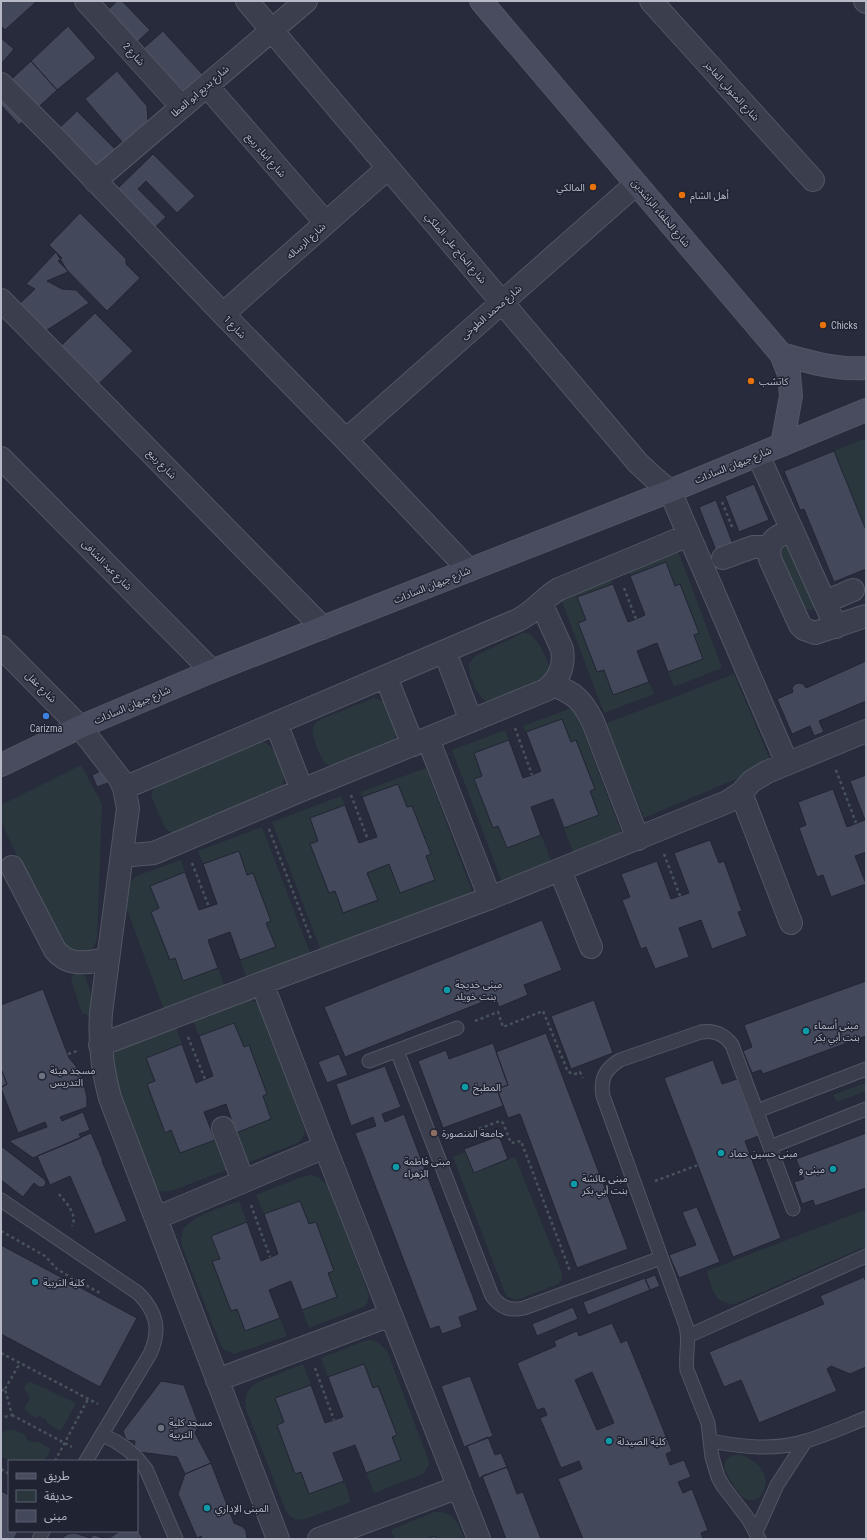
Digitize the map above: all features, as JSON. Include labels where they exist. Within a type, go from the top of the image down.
[{"type":"main road","name":"شارع الخلفاء الراشدين","points":[[481,1],[781,354],[789,374],[791,396],[782,445]]},
{"type":"main road","points":[[781,354],[816,364],[853,369],[866,368]]},
{"type":"main road","name":"شارع جيهان السادات","points":[[1,765],[80,727],[212,671],[758,455],[866,410]]},
{"type":"street","name":"شارع 2","points":[[86,1],[182,107]]},
{"type":"street","name":"شارع الحاج على الملكي","points":[[247,1],[638,463],[670,490]]},
{"type":"street","name":"شارع بديع ابو العطا","points":[[95,181],[306,1]]},
{"type":"street","name":"شارع المتولي العاجز","points":[[651,1],[813,180]]},
{"type":"street","name":"شارع 1","points":[[1,84],[346,440],[469,570]]},
{"type":"street","name":"شارع ابناء ربيع","points":[[207,86],[326,223]]},
{"type":"street","name":"شارع الرساله","points":[[223,314],[388,168]]},
{"type":"street","name":"شارع محمد الطوخى","points":[[346,440],[636,184]]},
{"type":"street","name":"شارع ربيع","points":[[1,300],[323,628]]},
{"type":"street","points":[[758,455],[826,602],[836,627]]},
{"type":"street","name":"شارع عبد الشافى","points":[[1,458],[212,671]]},
{"type":"street","points":[[670,490],[787,763]]},
{"type":"street","points":[[792,529],[775,537],[769,548],[770,559],[800,625],[809,632],[815,633],[866,616]]},
{"type":"street","points":[[124,788],[527,616],[553,593],[689,535]]},
{"type":"street","points":[[732,555],[759,546],[769,548]]},
{"type":"street","points":[[826,602],[853,590]]},
{"type":"street","points":[[122,852],[132,855],[154,853],[302,790],[546,690],[552,685],[561,672],[563,657],[562,649],[541,603]]},
{"type":"street","name":"شارع عقل","points":[[1,647],[80,727],[120,779],[124,788],[128,808],[101,1014],[100,1045],[102,1063],[110,1098],[278,1539]]},
{"type":"street","points":[[445,652],[471,721]]},
{"type":"street","points":[[386,677],[421,742],[490,898]]},
{"type":"street","points":[[552,685],[566,690],[578,698],[587,709],[646,835]]},
{"type":"street","points":[[276,723],[302,790]]},
{"type":"street","points":[[100,1045],[319,961],[490,898],[727,802],[741,793],[759,776],[866,731]]},
{"type":"street","points":[[741,793],[791,923]]},
{"type":"street","points":[[12,867],[55,950],[60,956],[73,963],[108,959]]},
{"type":"street","points":[[560,870],[591,947]]},
{"type":"street","points":[[262,983],[479,1539]]},
{"type":"street","points":[[223,1128],[243,1181]]},
{"type":"street","points":[[156,1218],[325,1147]]},
{"type":"street","points":[[217,1380],[391,1315]]},
{"type":"street","points":[[319,1539],[459,1487]]},
{"type":"lane","points":[[369,1061],[457,1028]]},
{"type":"lane","points":[[758,1536],[718,1477],[712,1457],[708,1423],[687,1370],[686,1362],[688,1336],[686,1326],[602,1096],[602,1079],[606,1071],[620,1060],[701,1032],[708,1031],[722,1034],[732,1045],[794,1209]]},
{"type":"lane","points":[[397,1050],[492,1296],[502,1307],[509,1310],[517,1310],[661,1258]]},
{"type":"lane","points":[[757,1111],[866,1070]]},
{"type":"lane","points":[[770,1147],[866,1109]]},
{"type":"lane","points":[[1,1200],[138,1293],[152,1310],[156,1321],[155,1344],[87,1459]]},
{"type":"lane","points":[[688,1336],[866,1256]]},
{"type":"lane","points":[[711,1441],[749,1447],[787,1446],[805,1442],[866,1418]]},
{"type":"lane","points":[[102,1435],[115,1440],[126,1448],[146,1469],[176,1539]]},
{"type":"lane","points":[[758,1536],[777,1485],[805,1442]]},
{"type":"path","points":[[722,502],[732,555]]},
{"type":"path","points":[[630,604],[636,619]]},
{"type":"path","points":[[507,707],[532,775]]},
{"type":"path","points":[[828,747],[856,823]]},
{"type":"path","points":[[343,773],[368,840]]},
{"type":"path","points":[[261,808],[319,961]]},
{"type":"path","points":[[646,835],[680,896]]},
{"type":"path","points":[[184,840],[208,907]]},
{"type":"path","points":[[457,1028],[498,1012],[503,1026],[543,1011],[568,1072],[575,1074],[580,1072],[588,1092],[601,1088]]},
{"type":"path","points":[[180,1015],[205,1079]]},
{"type":"path","points":[[68,1054],[74,1052]]},
{"type":"path","points":[[434,1145],[499,1121],[502,1122],[511,1143],[521,1141],[577,1289]]},
{"type":"path","points":[[636,1188],[698,1165]]},
{"type":"path","points":[[243,1181],[270,1257]]},
{"type":"path","points":[[306,1346],[334,1420]]},
{"type":"path","points":[[1,1353],[115,1413]]},
{"type":"path","points":[[1,1391],[5,1389],[20,1363]]},
{"type":"path","points":[[5,1389],[12,1415]]},
{"type":"path","points":[[56,1460],[88,1399]]},
{"type":"path","points":[[1,1418],[12,1415],[65,1443],[87,1459]]},
{"type":"green space","points":[[866,438],[866,530],[834,451]]},
{"type":"green space","points":[[782,546],[789,546],[815,607],[812,610],[806,609],[804,606],[779,552]]},
{"type":"green space","points":[[678,551],[722,668],[674,687],[668,672],[703,658],[694,635],[699,633],[680,584],[675,586],[666,563],[630,576],[627,570]]},
{"type":"green space","points":[[610,577],[613,584],[577,597],[586,620],[578,623],[597,672],[604,670],[613,695],[649,682],[654,694],[604,713],[560,596]]},
{"type":"green space","points":[[523,633],[530,634],[540,646],[548,664],[548,675],[545,679],[491,703],[486,701],[478,693],[472,681],[469,664],[475,656]]},
{"type":"green space","points":[[734,674],[769,757],[766,762],[750,773],[644,818],[605,724]]},
{"type":"green space","points":[[374,698],[383,701],[386,705],[397,733],[393,743],[334,766],[325,763],[314,740],[312,730],[314,725],[319,720]]},
{"type":"green space","points":[[574,707],[623,837],[574,855],[564,828],[599,814],[590,791],[595,789],[577,741],[571,742],[562,719],[526,732],[523,726]]},
{"type":"green space","points":[[505,730],[509,740],[474,753],[482,776],[475,779],[507,848],[541,835],[552,863],[502,882],[452,750]]},
{"type":"green space","points":[[262,742],[268,744],[273,749],[280,761],[284,776],[281,788],[174,833],[166,830],[151,796],[154,787]]},
{"type":"green space","points":[[81,765],[102,804],[97,939],[89,952],[84,955],[60,945],[1,822],[1,805]]},
{"type":"green space","points":[[426,768],[473,894],[321,951],[272,822],[341,796],[345,805],[310,819],[318,841],[310,845],[329,893],[335,891],[343,913],[377,901],[367,873],[389,864],[400,893],[435,880],[426,856],[431,854],[412,806],[407,807],[398,784],[362,797],[360,792]]},
{"type":"green space","points":[[262,827],[311,955],[247,979],[240,960],[276,947],[266,923],[271,921],[253,873],[247,875],[239,851],[203,864],[198,851]]},
{"type":"green space","points":[[181,860],[185,872],[150,886],[159,908],[151,912],[169,960],[175,958],[183,981],[218,968],[225,987],[164,1010],[125,904],[129,885],[136,876]]},
{"type":"green space","points":[[75,973],[82,973],[85,976],[95,1007],[93,1014],[89,1016],[82,1013],[71,979]]},
{"type":"green space","points":[[245,998],[254,1002],[261,1009],[305,1130],[304,1135],[299,1142],[247,1163],[236,1133],[271,1119],[263,1096],[267,1093],[249,1045],[244,1047],[234,1023],[199,1036],[192,1017]]},
{"type":"green space","points":[[175,1024],[182,1044],[146,1058],[155,1081],[147,1084],[165,1132],[171,1130],[180,1153],[215,1140],[227,1170],[171,1191],[166,1191],[159,1190],[153,1186],[109,1073],[112,1058],[120,1047]]},
{"type":"green space","points":[[865,1083],[866,1091],[837,1102],[833,1095]]},
{"type":"green space","points":[[465,1152],[474,1173],[515,1157],[562,1273],[561,1281],[558,1284],[517,1300],[508,1297],[505,1293],[453,1157]]},
{"type":"green space","points":[[311,1175],[318,1177],[328,1186],[369,1295],[367,1304],[363,1307],[309,1328],[302,1310],[337,1297],[328,1273],[334,1270],[316,1222],[309,1224],[300,1201],[264,1214],[256,1195],[304,1176]]},
{"type":"green space","points":[[239,1201],[247,1222],[211,1236],[220,1259],[212,1262],[231,1310],[237,1309],[245,1331],[280,1318],[287,1336],[234,1354],[223,1349],[220,1343],[182,1246],[181,1238],[183,1230],[193,1220],[208,1212]]},
{"type":"green space","points":[[864,1210],[866,1215],[866,1245],[864,1247],[735,1304],[722,1301],[712,1289],[707,1271]]},
{"type":"green space","points":[[371,1340],[378,1342],[387,1351],[429,1461],[423,1474],[374,1493],[366,1473],[401,1460],[392,1437],[397,1435],[379,1386],[373,1388],[364,1364],[328,1377],[321,1358],[364,1341]]},
{"type":"green space","points":[[303,1364],[311,1385],[284,1422],[277,1425],[295,1473],[301,1472],[309,1494],[344,1481],[351,1502],[299,1520],[291,1517],[285,1509],[246,1409],[245,1401],[248,1391],[256,1383]]},
{"type":"green space","points":[[28,1382],[31,1382],[76,1403],[61,1431],[47,1423],[47,1420],[39,1416],[37,1418],[26,1411],[25,1406],[29,1400],[29,1396],[24,1388]]},
{"type":"green space","points":[[8,1430],[15,1430],[27,1436],[26,1439],[34,1443],[37,1441],[51,1449],[45,1460],[8,1460],[1,1456],[1,1434]]},
{"type":"green space","points":[[739,1454],[750,1459],[760,1467],[765,1477],[766,1483],[764,1490],[760,1497],[754,1500],[748,1500],[743,1497],[731,1481],[724,1467],[727,1459]]},
{"type":"green space","points":[[434,1512],[447,1514],[455,1519],[464,1539],[436,1539],[434,1536],[426,1539],[395,1539],[391,1530]]},
{"type":"building","points":[[1,1],[37,1],[5,30],[1,26]]},
{"type":"building","points":[[117,1],[122,1],[150,30],[136,43],[107,11]]},
{"type":"building","points":[[68,26],[96,58],[57,90],[31,61]]},
{"type":"building","points":[[163,31],[203,75],[178,97],[138,53]]},
{"type":"building","points":[[1,38],[14,49],[1,64]]},
{"type":"building","points":[[31,61],[57,90],[19,125],[1,105],[1,89]]},
{"type":"building","points":[[117,71],[147,106],[148,121],[123,143],[85,99]]},
{"type":"building","points":[[77,111],[116,150],[91,174],[52,135]]},
{"type":"building","points":[[153,154],[195,196],[177,213],[146,181],[138,189],[166,217],[150,232],[113,193]]},
{"type":"building","points":[[80,213],[126,259],[126,264],[140,278],[107,311],[58,261],[62,258],[49,245]]},
{"type":"building","points":[[56,252],[68,272],[47,281],[62,289],[76,290],[89,303],[44,332],[17,306],[35,289],[26,284]]},
{"type":"building","points":[[95,313],[133,351],[84,398],[46,360]]},
{"type":"building","points":[[834,451],[866,530],[866,569],[834,582],[804,509],[800,510],[784,471]]},
{"type":"building","points":[[754,484],[769,520],[739,532],[725,496]]},
{"type":"building","points":[[716,500],[734,547],[717,553],[699,507]]},
{"type":"building","points":[[666,562],[675,586],[680,584],[699,633],[694,635],[703,659],[668,672],[657,643],[637,651],[649,682],[613,695],[604,670],[597,672],[578,623],[586,620],[577,597],[613,584],[628,622],[636,619],[645,615],[630,576]]},
{"type":"building","points":[[866,661],[866,701],[819,721],[824,732],[814,736],[810,726],[792,734],[777,699],[793,692],[792,688],[795,684],[803,684],[806,688]]},
{"type":"building","points":[[562,719],[571,742],[576,740],[595,789],[590,791],[599,815],[564,828],[553,799],[531,807],[541,835],[507,848],[498,826],[493,828],[474,779],[482,776],[474,753],[509,740],[523,778],[532,775],[541,771],[526,732]]},
{"type":"building","points":[[103,770],[108,783],[97,787],[92,775]]},
{"type":"building","points":[[866,775],[866,852],[855,856],[866,884],[831,897],[823,875],[817,877],[799,828],[806,825],[798,802],[833,789],[847,827],[865,820],[850,781]]},
{"type":"building","points":[[398,784],[407,807],[412,806],[431,854],[426,856],[435,880],[400,893],[389,864],[367,873],[378,900],[343,913],[335,891],[329,893],[310,844],[318,841],[310,818],[345,805],[359,843],[377,837],[362,797]]},
{"type":"building","points":[[710,840],[719,863],[724,861],[742,911],[738,912],[747,936],[712,949],[701,920],[679,928],[689,957],[655,969],[646,947],[641,949],[622,900],[630,897],[621,874],[657,861],[671,899],[689,893],[674,853]]},
{"type":"building","points":[[239,851],[247,875],[253,873],[271,921],[266,923],[276,947],[240,960],[230,932],[208,940],[218,968],[183,981],[175,958],[170,960],[151,912],[159,908],[150,886],[185,872],[199,910],[217,904],[203,864]]},
{"type":"building","name":"مبنى خديجة بنت خويلد","points":[[542,920],[562,970],[524,985],[528,995],[499,1007],[495,997],[345,1057],[324,1007]]},
{"type":"building","name":"مبنى أسماء بنت أبي بكر","points":[[866,981],[866,1036],[763,1074],[761,1070],[752,1073],[743,1051],[752,1047],[744,1025]]},
{"type":"building","name":"مسجد هيئة التدريس","points":[[43,989],[69,1058],[75,1065],[83,1080],[87,1098],[87,1107],[60,1117],[62,1121],[83,1112],[90,1130],[79,1134],[81,1138],[33,1158],[9,1141],[47,1127],[45,1122],[18,1133],[1,1088],[7,1084],[1,1069],[1,1005]]},
{"type":"building","points":[[594,1000],[613,1053],[571,1069],[551,1016]]},
{"type":"building","points":[[234,1023],[244,1047],[249,1045],[267,1094],[263,1096],[271,1119],[236,1133],[226,1104],[204,1112],[215,1140],[180,1153],[171,1130],[165,1133],[147,1084],[155,1081],[146,1058],[182,1044],[196,1083],[213,1076],[199,1036]]},
{"type":"building","name":"مبنى عائشة بنت أبي بكر","points":[[546,1033],[628,1249],[577,1268],[520,1114],[508,1118],[497,1089],[508,1085],[496,1052]]},
{"type":"building","name":"المطبخ","points":[[493,1043],[508,1085],[497,1089],[503,1106],[443,1128],[418,1061],[446,1050],[449,1059]]},
{"type":"building","points":[[339,1054],[348,1075],[327,1083],[318,1062]]},
{"type":"building","name":"مبنى حسين حماد","points":[[713,1060],[722,1084],[737,1079],[759,1136],[745,1141],[781,1238],[733,1257],[664,1078]]},
{"type":"building","name":"مبنى فاطمة الزهراء","points":[[385,1066],[401,1107],[382,1114],[385,1122],[404,1114],[478,1310],[459,1317],[462,1327],[442,1334],[439,1326],[430,1329],[355,1133],[376,1126],[373,1117],[351,1126],[336,1084]]},
{"type":"building","points":[[1,1069],[7,1084],[1,1087]]},
{"type":"building","points":[[91,1133],[127,1221],[95,1234],[70,1176],[50,1185],[37,1156]]},
{"type":"building","name":"مبنى و","points":[[866,1133],[866,1188],[815,1206],[813,1200],[802,1204],[794,1182],[804,1179],[796,1159]]},
{"type":"building","points":[[499,1136],[508,1159],[474,1173],[464,1149]]},
{"type":"building","points":[[1,1146],[44,1179],[46,1182],[45,1185],[43,1187],[39,1187],[34,1183],[23,1197],[1,1180]]},
{"type":"building","points":[[300,1201],[309,1224],[316,1222],[334,1271],[328,1273],[337,1297],[302,1310],[291,1281],[269,1290],[280,1318],[245,1331],[237,1309],[231,1311],[212,1261],[220,1259],[211,1236],[247,1222],[261,1261],[278,1254],[264,1214]]},
{"type":"building","points":[[697,1207],[720,1262],[679,1278],[669,1255],[696,1245],[682,1212]]},
{"type":"building","name":"كلية التربية","points":[[1,1245],[137,1318],[100,1387],[1,1334]]},
{"type":"building","points":[[655,1275],[660,1286],[650,1290],[645,1279]]},
{"type":"building","points":[[864,1277],[866,1282],[866,1367],[850,1374],[831,1366],[827,1369],[837,1391],[759,1423],[741,1380],[724,1387],[709,1352],[824,1304],[820,1296]]},
{"type":"building","points":[[645,1278],[650,1290],[588,1315],[583,1302]]},
{"type":"building","points":[[573,1307],[578,1319],[537,1336],[532,1324]]},
{"type":"building","name":"كلية الصيدلة","points":[[612,1323],[621,1343],[627,1340],[672,1451],[666,1454],[670,1465],[684,1460],[691,1477],[678,1482],[683,1493],[692,1489],[708,1530],[701,1533],[703,1539],[583,1539],[558,1479],[582,1469],[579,1461],[561,1468],[540,1418],[547,1415],[544,1408],[537,1410],[517,1363],[556,1346],[554,1341],[577,1331],[579,1336]],"holes":[[[592,1372],[614,1423],[597,1430],[575,1380]]]},
{"type":"building","points":[[364,1364],[373,1388],[378,1386],[397,1435],[392,1437],[401,1460],[366,1473],[355,1445],[333,1453],[344,1481],[309,1494],[301,1472],[295,1474],[277,1425],[284,1422],[275,1398],[311,1385],[325,1423],[343,1417],[328,1377]]},
{"type":"building","points":[[470,1376],[493,1436],[464,1447],[441,1386]]},
{"type":"building","name":"مسجد كلية التربية","points":[[161,1381],[184,1385],[199,1425],[195,1433],[211,1463],[185,1474],[177,1457],[139,1452],[134,1448],[135,1441],[126,1440],[123,1431]]},
{"type":"building","points":[[488,1437],[495,1455],[501,1453],[507,1467],[479,1478],[467,1446]]},
{"type":"building","name":"المبنى الإداري","points":[[211,1463],[234,1523],[243,1527],[246,1531],[247,1539],[200,1539],[202,1536],[197,1538],[178,1494],[185,1474]]},
{"type":"building","points":[[507,1467],[517,1494],[523,1492],[541,1539],[506,1539],[482,1476]]},
{"type":"building","points":[[1,1491],[8,1494],[8,1532],[18,1532],[14,1539],[1,1539]]},
{"type":"building","points":[[138,1531],[143,1539],[108,1539],[118,1532],[138,1532]]},
{"type":"building","points":[[75,1533],[90,1538],[94,1535],[107,1539],[60,1539],[68,1534]]},
{"type":"building","points":[[435,1536],[436,1539],[426,1539]]},
{"type":"place","name":"المالكي","points":[[593,187]]},
{"type":"place","name":"أهل الشام","points":[[682,195]]},
{"type":"place","name":"Chicks","points":[[823,325]]},
{"type":"place","name":"كاتشب","points":[[751,381]]},
{"type":"place","name":"Carizma","points":[[46,716]]},
{"type":"place","name":"مبنى خديجة بنت خويلد","points":[[447,990]]},
{"type":"place","name":"مبنى أسماء بنت أبي بكر","points":[[806,1031]]},
{"type":"place","name":"مسجد هيئة التدريس","points":[[42,1076]]},
{"type":"place","name":"المطبخ","points":[[465,1087]]},
{"type":"place","name":"جامعة المنصورة","points":[[434,1133]]},
{"type":"place","name":"مبنى حسين حماد","points":[[721,1153]]},
{"type":"place","name":"مبنى فاطمة الزهراء","points":[[396,1167]]},
{"type":"place","name":"مبنى و","points":[[833,1169]]},
{"type":"place","name":"مبنى عائشة بنت أبي بكر","points":[[574,1184]]},
{"type":"place","name":"كلية التربية","points":[[35,1282]]},
{"type":"place","name":"مسجد كلية التربية","points":[[161,1428]]},
{"type":"place","name":"كلية الصيدلة","points":[[609,1441]]},
{"type":"place","name":"المبنى الإداري","points":[[207,1508]]}]
